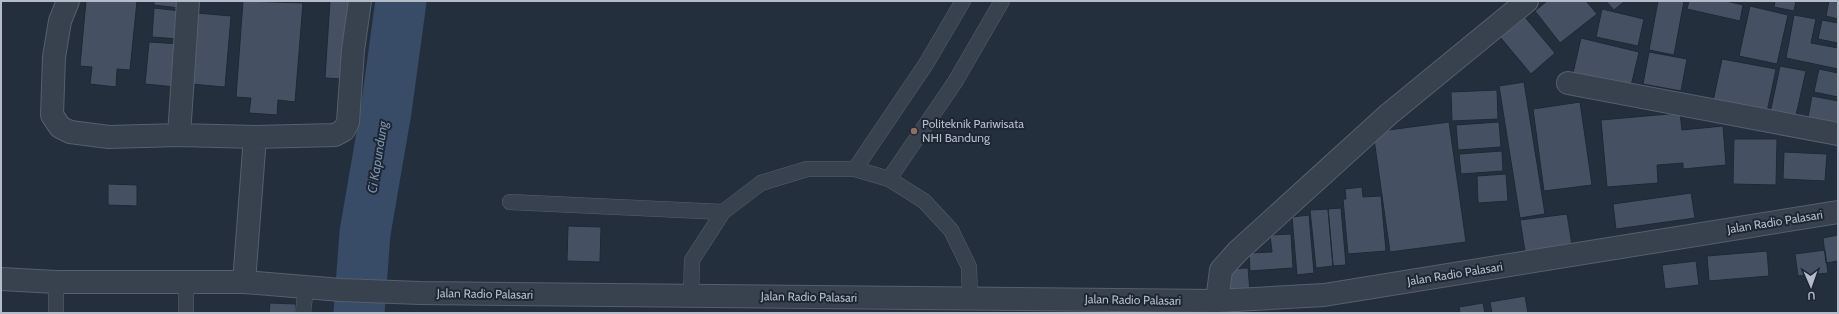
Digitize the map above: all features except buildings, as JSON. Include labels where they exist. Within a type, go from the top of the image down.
[{"type":"street","points":[[50,1],[60,21]]},
{"type":"street","points":[[68,1],[60,21],[54,57],[52,115],[60,126],[70,132],[109,137],[179,135],[255,137],[335,135],[344,130],[348,122],[353,50],[360,1]]},
{"type":"street","points":[[179,135],[188,1]]},
{"type":"street","points":[[1217,301],[1221,270],[1238,252],[1389,114],[1527,1]]},
{"type":"street","points":[[1568,83],[1838,134]]},
{"type":"street","points":[[244,282],[255,137]]},
{"type":"street","name":"Jalan Radio Palasari","points":[[1,279],[56,282],[244,282],[341,290],[420,293],[1217,301],[1324,295],[1838,212]]},
{"type":"lane","points":[[855,169],[926,64],[963,1]]},
{"type":"lane","points":[[889,179],[955,82],[1002,1]]},
{"type":"lane","points":[[691,296],[692,260],[723,212],[761,184],[768,181],[807,169],[855,169],[889,179],[924,200],[951,230],[969,267],[970,299]]},
{"type":"lane","points":[[510,202],[723,212]]},
{"type":"lane","points":[[186,281],[186,313]]},
{"type":"lane","points":[[56,282],[56,313]]},
{"type":"lane","points":[[303,313],[306,287]]},
{"type":"waterway","name":"Ci Kapundung","points":[[359,313],[365,233],[386,111],[401,1]]},
{"type":"place","name":"Politeknik Pariwisata NHI Bandung","points":[[914,131]]}]
